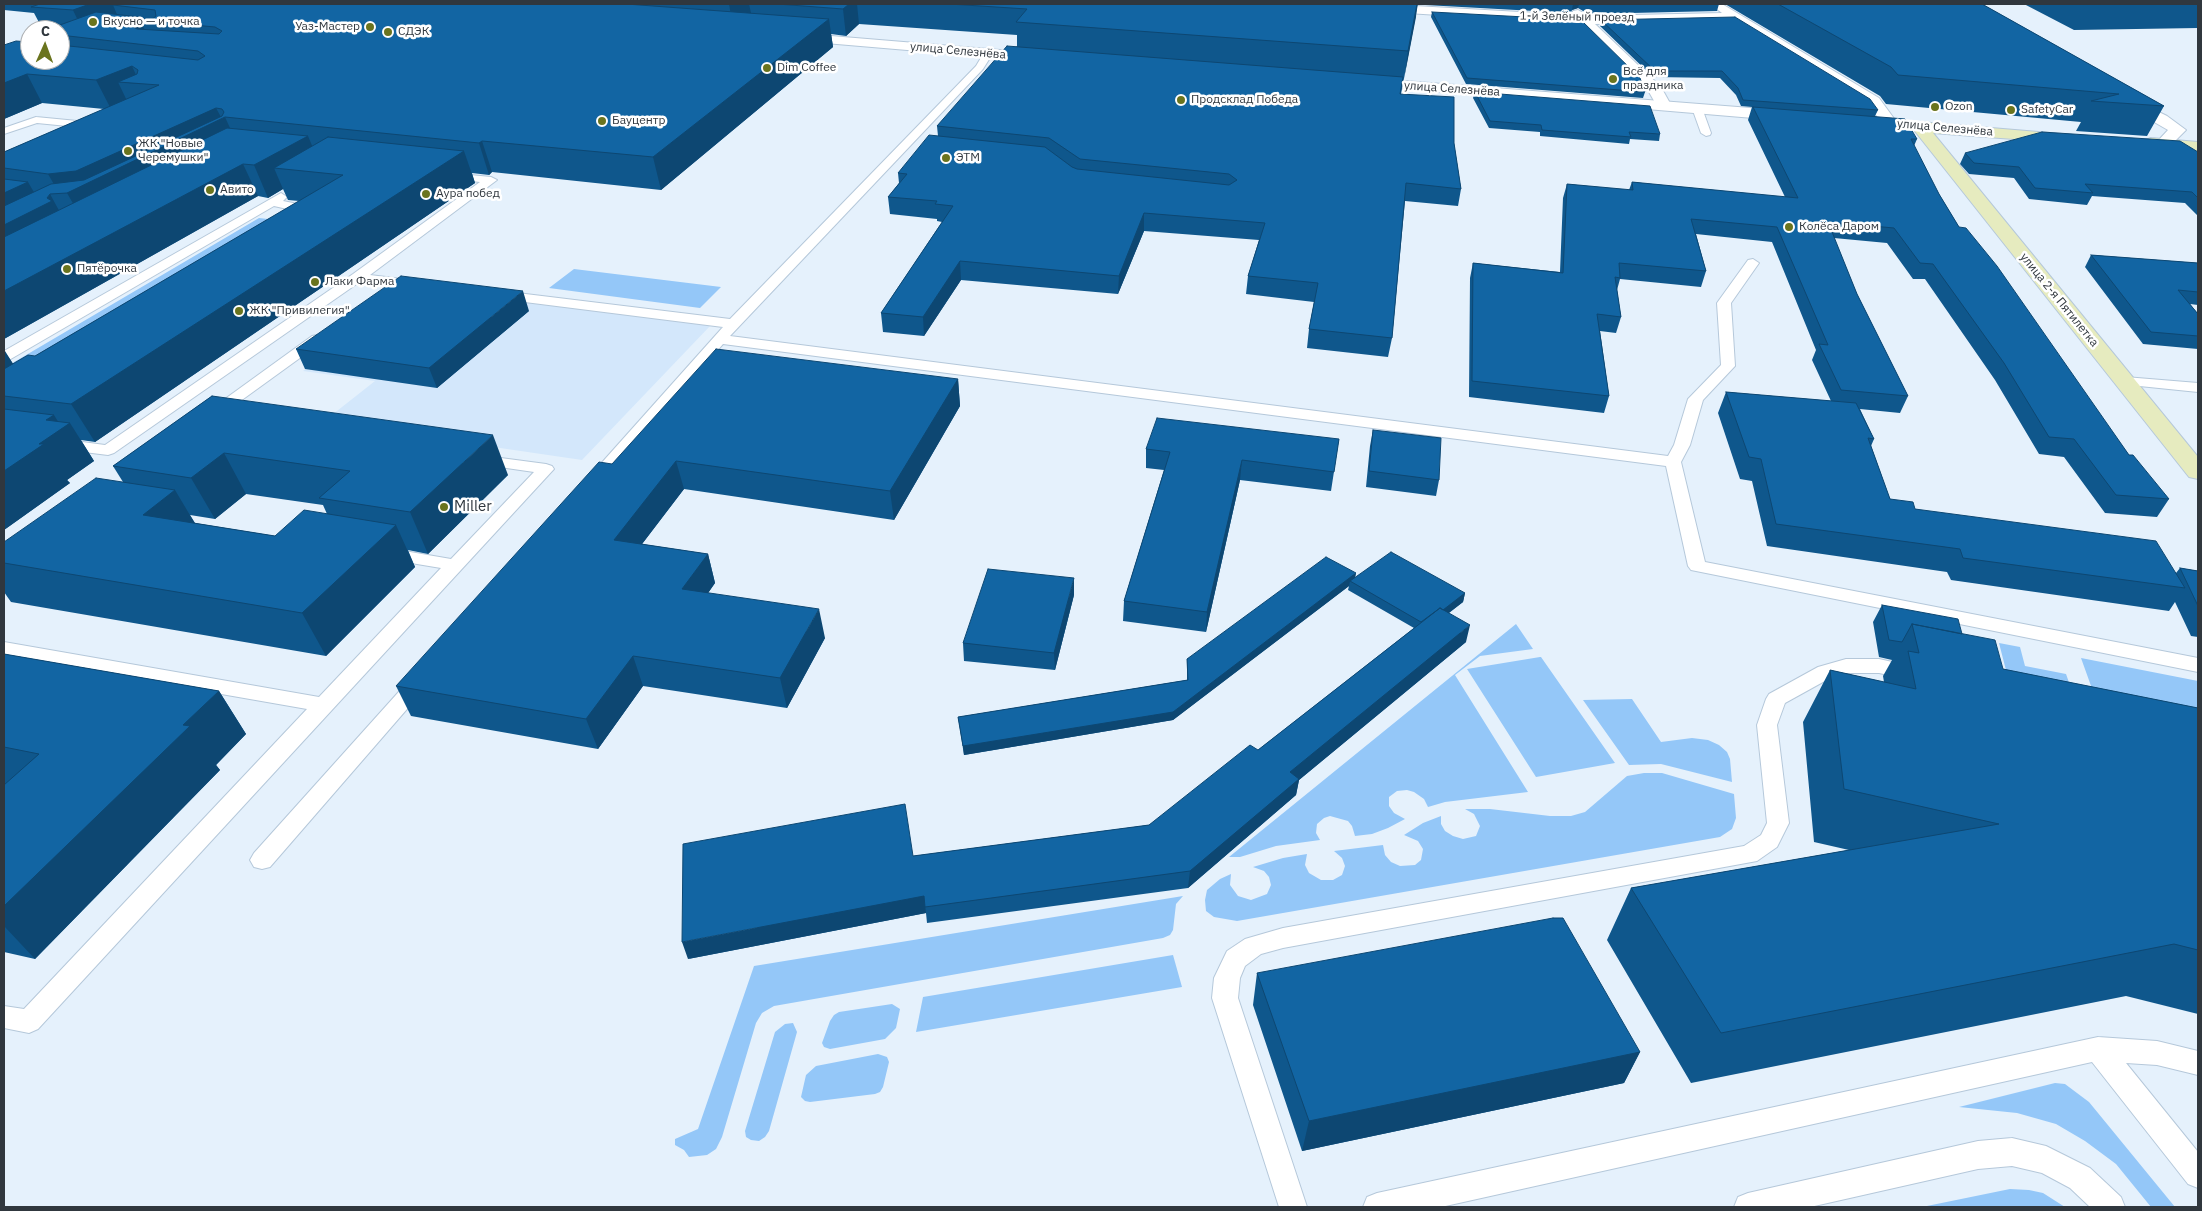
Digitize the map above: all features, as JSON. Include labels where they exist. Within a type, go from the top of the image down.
[{"type":"main road","name":"улица Селезнёва","points":[[1920,127],[2084,139]]},
{"type":"main road","name":"улица 2-я Пятилетка","points":[[1920,127],[2198,472]]},
{"type":"main road","points":[[2134,142],[2198,147]]},
{"type":"street","points":[[1565,4],[1586,20],[1656,90],[1663,105]]},
{"type":"street","points":[[1714,4],[1874,101],[1890,124]]},
{"type":"street","name":"1-й Зелёный проезд","points":[[1368,8],[1586,20],[1736,17]]},
{"type":"street","name":"улица Селезнёва","points":[[777,36],[1054,58]]},
{"type":"street","name":"улица Селезнёва","points":[[1349,81],[1801,117]]},
{"type":"street","points":[[2118,96],[2162,119],[2178,130],[2163,144]]},
{"type":"street","name":"улица Селезнёва","points":[[1873,122],[1920,127]]},
{"type":"lane","points":[[584,494],[733,324],[980,67],[988,53]]},
{"type":"lane","points":[[1697,108],[1706,133]]},
{"type":"lane","points":[[89,124],[105,117]]},
{"type":"lane","points":[[4,131],[18,124],[36,120],[89,124],[111,128],[101,138]]},
{"type":"lane","points":[[904,144],[924,146]]},
{"type":"lane","points":[[42,442],[108,450],[358,277],[491,180],[433,174]]},
{"type":"lane","points":[[4,357],[296,188]]},
{"type":"lane","points":[[272,202],[325,214],[308,224]]},
{"type":"lane","points":[[1753,263],[1724,304],[1728,366],[1696,399],[1682,445],[1673,462],[1697,566],[2198,665]]},
{"type":"lane","points":[[358,277],[416,284]]},
{"type":"lane","points":[[380,293],[396,282]]},
{"type":"lane","points":[[486,293],[733,324]]},
{"type":"lane","points":[[222,425],[202,422],[332,328]]},
{"type":"lane","points":[[720,339],[1673,462]]},
{"type":"lane","points":[[2125,381],[2198,388]]},
{"type":"lane","points":[[4,1017],[29,1020],[546,469],[458,457]]},
{"type":"lane","points":[[367,551],[455,565]]},
{"type":"lane","points":[[4,649],[323,705]]},
{"type":"lane","points":[[262,860],[433,666]]},
{"type":"lane","points":[[1293,1207],[1226,998],[1227,978],[1236,959],[1254,946],[1283,938],[1749,854],[1769,841],[1778,823],[1767,725],[1776,699],[1825,672],[1846,666],[1879,666],[1937,678]]},
{"type":"lane","points":[[1377,1207],[2098,1049],[2157,1053],[2198,1063]]},
{"type":"lane","points":[[2098,1049],[2198,1174]]},
{"type":"lane","points":[[1768,1205],[1978,1155],[2012,1152],[2046,1160],[2080,1178],[2110,1207]]},
{"type":"shaded area","points":[[259,218],[295,222],[46,374],[4,368]]},
{"type":"shaded area","points":[[574,269],[721,287],[700,308],[549,288]]},
{"type":"shaded area","points":[[416,289],[711,325],[582,460],[323,422],[375,381],[303,371]]},
{"type":"shaded area","points":[[1516,624],[1533,649],[1480,656],[1455,675],[1528,792],[1445,802],[1428,807],[1424,799],[1414,792],[1407,790],[1397,791],[1389,797],[1389,806],[1394,813],[1405,819],[1388,828],[1372,834],[1355,836],[1352,826],[1348,821],[1330,816],[1317,824],[1316,833],[1320,840],[1276,846],[1240,857],[1229,857]]},
{"type":"shaded area","points":[[1999,643],[2020,647],[2025,666],[2066,674],[2072,691],[2008,678]]},
{"type":"shaded area","points":[[1541,657],[1615,763],[1536,777],[1467,669]]},
{"type":"shaded area","points":[[2081,658],[2198,681],[2198,717],[2095,697]]},
{"type":"shaded area","points":[[1632,699],[1661,742],[1692,738],[1708,740],[1719,745],[1727,752],[1730,759],[1732,782],[1661,764],[1629,765],[1583,700]]},
{"type":"shaded area","points":[[1644,773],[1662,773],[1734,794],[1736,818],[1732,829],[1720,837],[1237,921],[1214,917],[1206,911],[1205,900],[1207,890],[1220,879],[1231,874],[1230,885],[1238,896],[1251,900],[1267,894],[1271,885],[1269,877],[1264,871],[1253,867],[1283,858],[1307,854],[1305,865],[1309,873],[1321,880],[1333,880],[1342,875],[1345,866],[1342,858],[1334,851],[1383,845],[1385,855],[1391,862],[1400,866],[1415,865],[1421,860],[1423,849],[1418,841],[1404,835],[1423,823],[1441,816],[1441,824],[1445,831],[1463,839],[1476,836],[1480,826],[1474,814],[1465,809],[1490,809],[1550,816],[1571,816],[1585,812],[1627,776]]},
{"type":"shaded area","points":[[1183,896],[1176,904],[1173,930],[1170,935],[1163,938],[774,1006],[762,1013],[756,1023],[722,1137],[716,1149],[707,1155],[689,1157],[684,1150],[675,1145],[675,1139],[698,1129],[754,966]]},
{"type":"shaded area","points":[[1173,955],[1182,987],[916,1032],[923,997]]},
{"type":"shaded area","points":[[892,1004],[900,1009],[896,1028],[885,1039],[830,1049],[824,1047],[822,1043],[834,1015],[839,1012]]},
{"type":"shaded area","points":[[793,1023],[797,1032],[769,1131],[759,1141],[751,1140],[746,1137],[745,1131],[775,1032],[785,1024]]},
{"type":"shaded area","points":[[878,1054],[887,1057],[889,1062],[880,1092],[810,1102],[805,1101],[801,1097],[806,1075],[816,1066]]},
{"type":"shaded area","points":[[2055,1083],[2065,1084],[2089,1102],[2175,1207],[2151,1207],[2116,1164],[2085,1141],[2056,1124],[2017,1113],[1959,1107]]},
{"type":"shaded area","points":[[2010,1189],[2043,1193],[2065,1207],[1922,1207]]},
{"type":"building","points":[[40,4],[90,4],[73,10],[31,7]]},
{"type":"building","points":[[626,4],[829,19],[653,157],[482,141],[479,143],[225,117],[67,193],[50,194],[47,198],[52,201],[4,225],[4,206],[51,184],[84,180],[222,116],[224,112],[222,109],[216,108],[76,171],[48,174],[4,168],[4,152],[159,85],[118,82],[137,74],[138,70],[132,66],[96,80],[27,74],[4,83],[4,45],[20,41],[20,70],[70,70],[70,46],[198,60],[205,56],[198,51],[70,36],[70,21],[96,12],[139,17],[130,25],[137,29],[219,34],[222,31],[215,27],[150,21],[156,16],[155,10],[113,5]]},
{"type":"building","points":[[777,4],[849,4],[843,9]]},
{"type":"building","points":[[949,4],[1417,4],[1408,51],[1016,22],[1027,9]]},
{"type":"building","points":[[1778,4],[1982,4],[2164,106],[2091,101],[2119,94],[1898,75],[1891,67]]},
{"type":"building","points":[[1432,12],[1581,20],[1640,78],[1645,92],[1467,78]]},
{"type":"building","points":[[1735,17],[1870,99],[1878,110],[1743,100],[1738,88],[1722,71],[1655,71],[1601,20]]},
{"type":"building","points":[[1007,46],[1403,77],[1400,94],[1454,97],[1454,143],[1461,189],[1406,183],[1392,338],[1309,329],[1318,283],[1248,276],[1265,223],[1144,213],[1119,276],[960,261],[923,317],[881,313],[953,206],[935,204],[937,201],[888,197],[907,174],[898,173],[929,135],[1045,147],[1077,169],[1229,185],[1237,180],[1229,174],[1080,159],[1049,138],[937,126]]},
{"type":"building","points":[[1475,92],[1650,106],[1660,134],[1629,132],[1631,137],[1542,130],[1541,125],[1490,121]]},
{"type":"building","points":[[1753,107],[1905,119],[1917,139],[1911,139],[1939,194],[1959,227],[1966,228],[1997,266],[2129,455],[2133,455],[2169,499],[2116,495],[2074,439],[2049,437],[2004,363],[1933,264],[1920,263],[1894,228],[1828,222],[1857,294],[1908,396],[1841,390],[1819,344],[1828,345],[1777,227],[1691,219],[1706,271],[1619,263],[1620,278],[1615,277],[1621,317],[1597,314],[1609,396],[1472,381],[1473,263],[1563,273],[1567,184],[1633,190],[1632,182],[1798,198]]},
{"type":"building","points":[[227,128],[308,136],[254,165],[243,164],[4,291],[4,237]]},
{"type":"building","points":[[2042,132],[2180,141],[2198,152],[2198,198],[2192,192],[2085,184],[2093,193],[2035,188],[2019,167],[1974,163],[1965,153]]},
{"type":"building","points":[[328,137],[464,151],[71,404],[4,396],[4,369],[28,355],[35,356],[343,175],[274,168]]},
{"type":"building","points":[[4,179],[28,182],[4,193]]},
{"type":"building","points":[[2091,255],[2198,263],[2198,292],[2178,290],[2198,314],[2198,336],[2151,332]]},
{"type":"building","points":[[401,276],[523,291],[429,368],[296,349]]},
{"type":"building","points":[[716,349],[958,379],[890,491],[676,461],[614,540],[708,554],[682,589],[819,609],[780,678],[633,656],[586,719],[396,686],[599,462],[612,464]]},
{"type":"building","points":[[1726,392],[1856,403],[1874,439],[1868,438],[1890,499],[1913,502],[1915,509],[2156,541],[2185,588],[1963,558],[1960,549],[1776,524],[1761,459],[1749,457]]},
{"type":"building","points":[[212,396],[493,435],[410,512],[319,498],[350,471],[224,453],[191,478],[113,466]]},
{"type":"building","points":[[4,409],[54,415],[46,420],[70,423],[39,444],[44,444],[4,471]]},
{"type":"building","points":[[1157,418],[1339,439],[1334,472],[1242,460],[1207,612],[1124,601],[1170,452],[1146,449]]},
{"type":"building","points":[[1373,430],[1441,438],[1439,480],[1369,471]]},
{"type":"building","points":[[96,478],[175,490],[143,515],[275,536],[304,510],[396,525],[302,613],[4,563],[4,542]]},
{"type":"building","points":[[1391,552],[1465,593],[1443,610],[1440,608],[1421,622],[1350,581]]},
{"type":"building","points":[[1326,557],[1356,573],[1173,712],[963,746],[958,717],[1188,680],[1187,659]]},
{"type":"building","points":[[2180,568],[2198,571],[2198,606]]},
{"type":"building","points":[[988,569],[1074,578],[1054,653],[963,643]]},
{"type":"building","points":[[1882,605],[1958,619],[1962,634],[1912,624],[1902,642],[1889,640]]},
{"type":"building","points":[[1440,608],[1470,625],[1290,772],[1299,779],[1190,871],[925,907],[924,896],[682,942],[683,844],[905,804],[913,856],[1149,825],[1250,745],[1258,750]]},
{"type":"building","points":[[1912,624],[1995,640],[2003,669],[2198,708],[2198,950],[2174,944],[1721,1033],[1631,888],[1999,824],[1844,789],[1830,670],[1916,689],[1908,651],[1919,653]]},
{"type":"building","points":[[4,654],[219,691],[183,725],[190,726],[4,906],[4,785],[39,754],[4,747]]},
{"type":"building","points":[[1553,918],[1563,918],[1640,1052],[1309,1121],[1257,973]]},
{"type":"place","name":"Вкусно — и точка","points":[[93,22]]},
{"type":"place","name":"Уаз-Мастер","points":[[370,27]]},
{"type":"place","name":"СДЭК","points":[[388,32]]},
{"type":"place","name":"Dim Coffee","points":[[767,68]]},
{"type":"place","name":"Всё для праздника","points":[[1613,79]]},
{"type":"place","name":"Продсклад Победа","points":[[1181,100]]},
{"type":"place","name":"Ozon","points":[[1935,107]]},
{"type":"place","name":"SafetyCar","points":[[2011,110]]},
{"type":"place","name":"Бауцентр","points":[[602,121]]},
{"type":"place","name":"ЖК \"Новые Черемушки\"","points":[[128,151]]},
{"type":"place","name":"ЭТМ","points":[[946,158]]},
{"type":"place","name":"Авито","points":[[210,190]]},
{"type":"place","name":"Аура побед","points":[[426,194]]},
{"type":"place","name":"Колёса Даром","points":[[1789,227]]},
{"type":"place","name":"Пятёрочка","points":[[67,269]]},
{"type":"place","name":"Лаки Фарма","points":[[315,282]]},
{"type":"place","name":"ЖК \"Привилегия\"","points":[[239,311]]},
{"type":"place","name":"Miller","points":[[444,507]]}]
